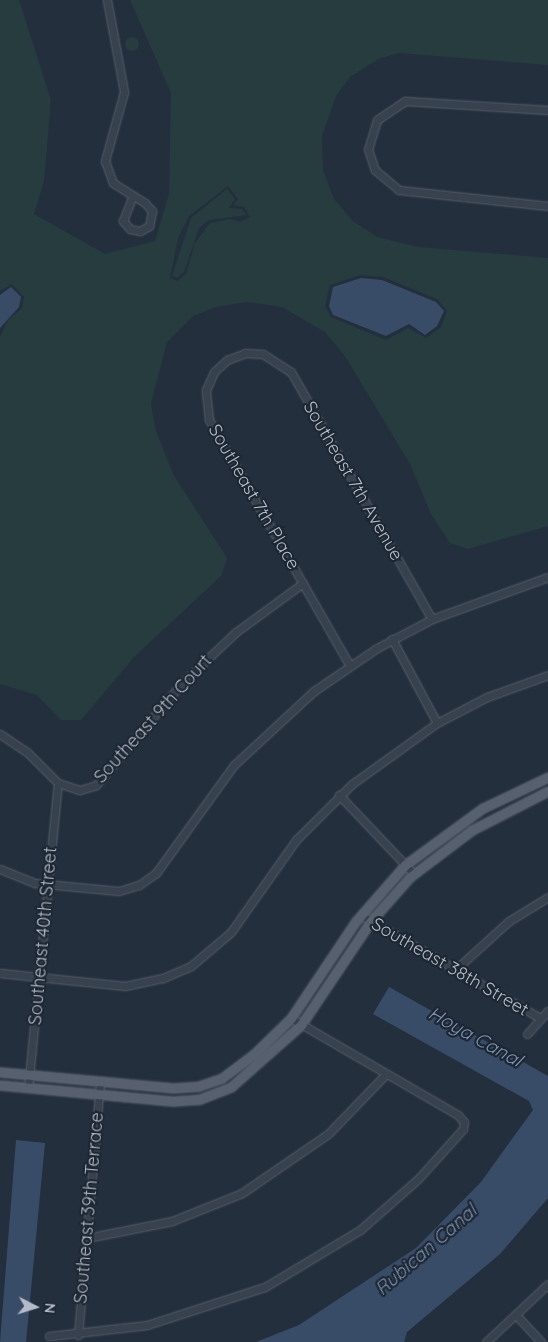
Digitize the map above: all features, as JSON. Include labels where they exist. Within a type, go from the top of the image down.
[{"type":"main road","points":[[0,1072],[173,1088],[207,1084],[254,1055],[291,1018],[360,915],[405,865],[483,808],[548,777]]},
{"type":"main road","points":[[0,1085],[174,1101],[207,1097],[252,1072],[301,1025],[371,921],[414,874],[472,830],[548,791]]},
{"type":"street","points":[[107,0],[124,92],[111,127],[108,175],[132,197],[152,211],[151,221],[140,231],[123,220],[132,197]]},
{"type":"street","points":[[548,110],[413,99],[383,112],[369,139],[375,170],[399,190],[548,206]]},
{"type":"street","name":"Southeast 7th Place","points":[[263,354],[236,355],[220,365],[206,390],[206,410],[350,666]]},
{"type":"street","name":"Southeast 7th Avenue","points":[[263,354],[291,372],[432,619]]},
{"type":"street","points":[[0,869],[22,881],[119,891],[148,880],[234,766],[286,715],[350,666],[392,640],[432,619],[548,577]]},
{"type":"street","name":"Southeast 9th Court","points":[[58,784],[80,790],[102,780],[182,682],[236,632],[302,583]]},
{"type":"street","points":[[392,640],[437,722]]},
{"type":"street","points":[[0,973],[39,979],[137,984],[191,966],[231,932],[281,858],[339,795],[437,722],[548,675]]},
{"type":"street","points":[[0,734],[28,752],[58,784]]},
{"type":"street","name":"Southeast 40th Street","points":[[28,1088],[58,784]]},
{"type":"street","points":[[339,795],[414,874]]},
{"type":"street","points":[[456,969],[509,921],[548,897]]},
{"type":"street","name":"Southeast 38th Street","points":[[360,915],[540,1018]]},
{"type":"street","points":[[527,1034],[548,1011]]},
{"type":"street","points":[[49,1336],[78,1335],[192,1314],[292,1273],[333,1250],[391,1205],[445,1151],[464,1122],[291,1018]]},
{"type":"street","points":[[87,1238],[172,1221],[250,1188],[328,1134],[385,1075]]},
{"type":"street","name":"Southeast 39th Terrace","points":[[78,1335],[100,1082]]},
{"type":"street","points":[[486,1342],[494,1339],[548,1284]]},
{"type":"street","points":[[516,1315],[541,1342]]},
{"type":"green space","points":[[0,0],[19,0],[51,100],[44,181],[34,214],[105,254],[155,241],[169,194],[171,93],[130,0],[548,0],[548,65],[399,53],[378,59],[350,77],[336,96],[322,136],[323,170],[334,199],[353,221],[377,237],[418,247],[548,258],[548,526],[468,549],[450,543],[431,514],[410,464],[345,356],[325,332],[282,307],[247,302],[216,307],[193,316],[167,342],[151,403],[155,428],[173,474],[227,558],[221,576],[135,656],[81,720],[61,720],[37,695],[0,684],[0,337],[8,320],[22,308],[24,297],[12,284],[0,291]],"holes":[[[228,186],[238,199],[233,205],[244,207],[250,217],[240,222],[230,219],[210,223],[195,243],[186,274],[177,281],[170,278],[178,238],[189,216]],[[360,275],[383,277],[437,299],[447,311],[441,327],[426,338],[408,328],[386,340],[331,317],[325,306],[330,285]]]},
{"type":"green space","points":[[129,37],[135,37],[139,44],[135,51],[129,51],[125,47],[125,41]]},
{"type":"green space","points":[[227,189],[235,199],[229,208],[242,209],[247,215],[209,220],[199,228],[184,272],[177,278],[172,276],[191,218]]},
{"type":"water","points":[[361,278],[382,280],[436,302],[444,311],[437,326],[425,335],[409,324],[386,336],[333,315],[329,306],[333,287]]},
{"type":"water","points":[[11,287],[21,297],[19,307],[0,328],[0,295]]},
{"type":"water","points":[[389,987],[548,1076],[548,1198],[500,1254],[407,1332],[404,1342],[256,1342],[299,1325],[416,1248],[481,1182],[533,1110],[529,1101],[373,1014]]},
{"type":"water","points":[[16,1140],[45,1143],[26,1342],[0,1342]]},
{"type":"water label","name":"Hoya Canal","points":[[475,1037]]},
{"type":"water label","name":"Rubican Canal","points":[[426,1250]]}]
